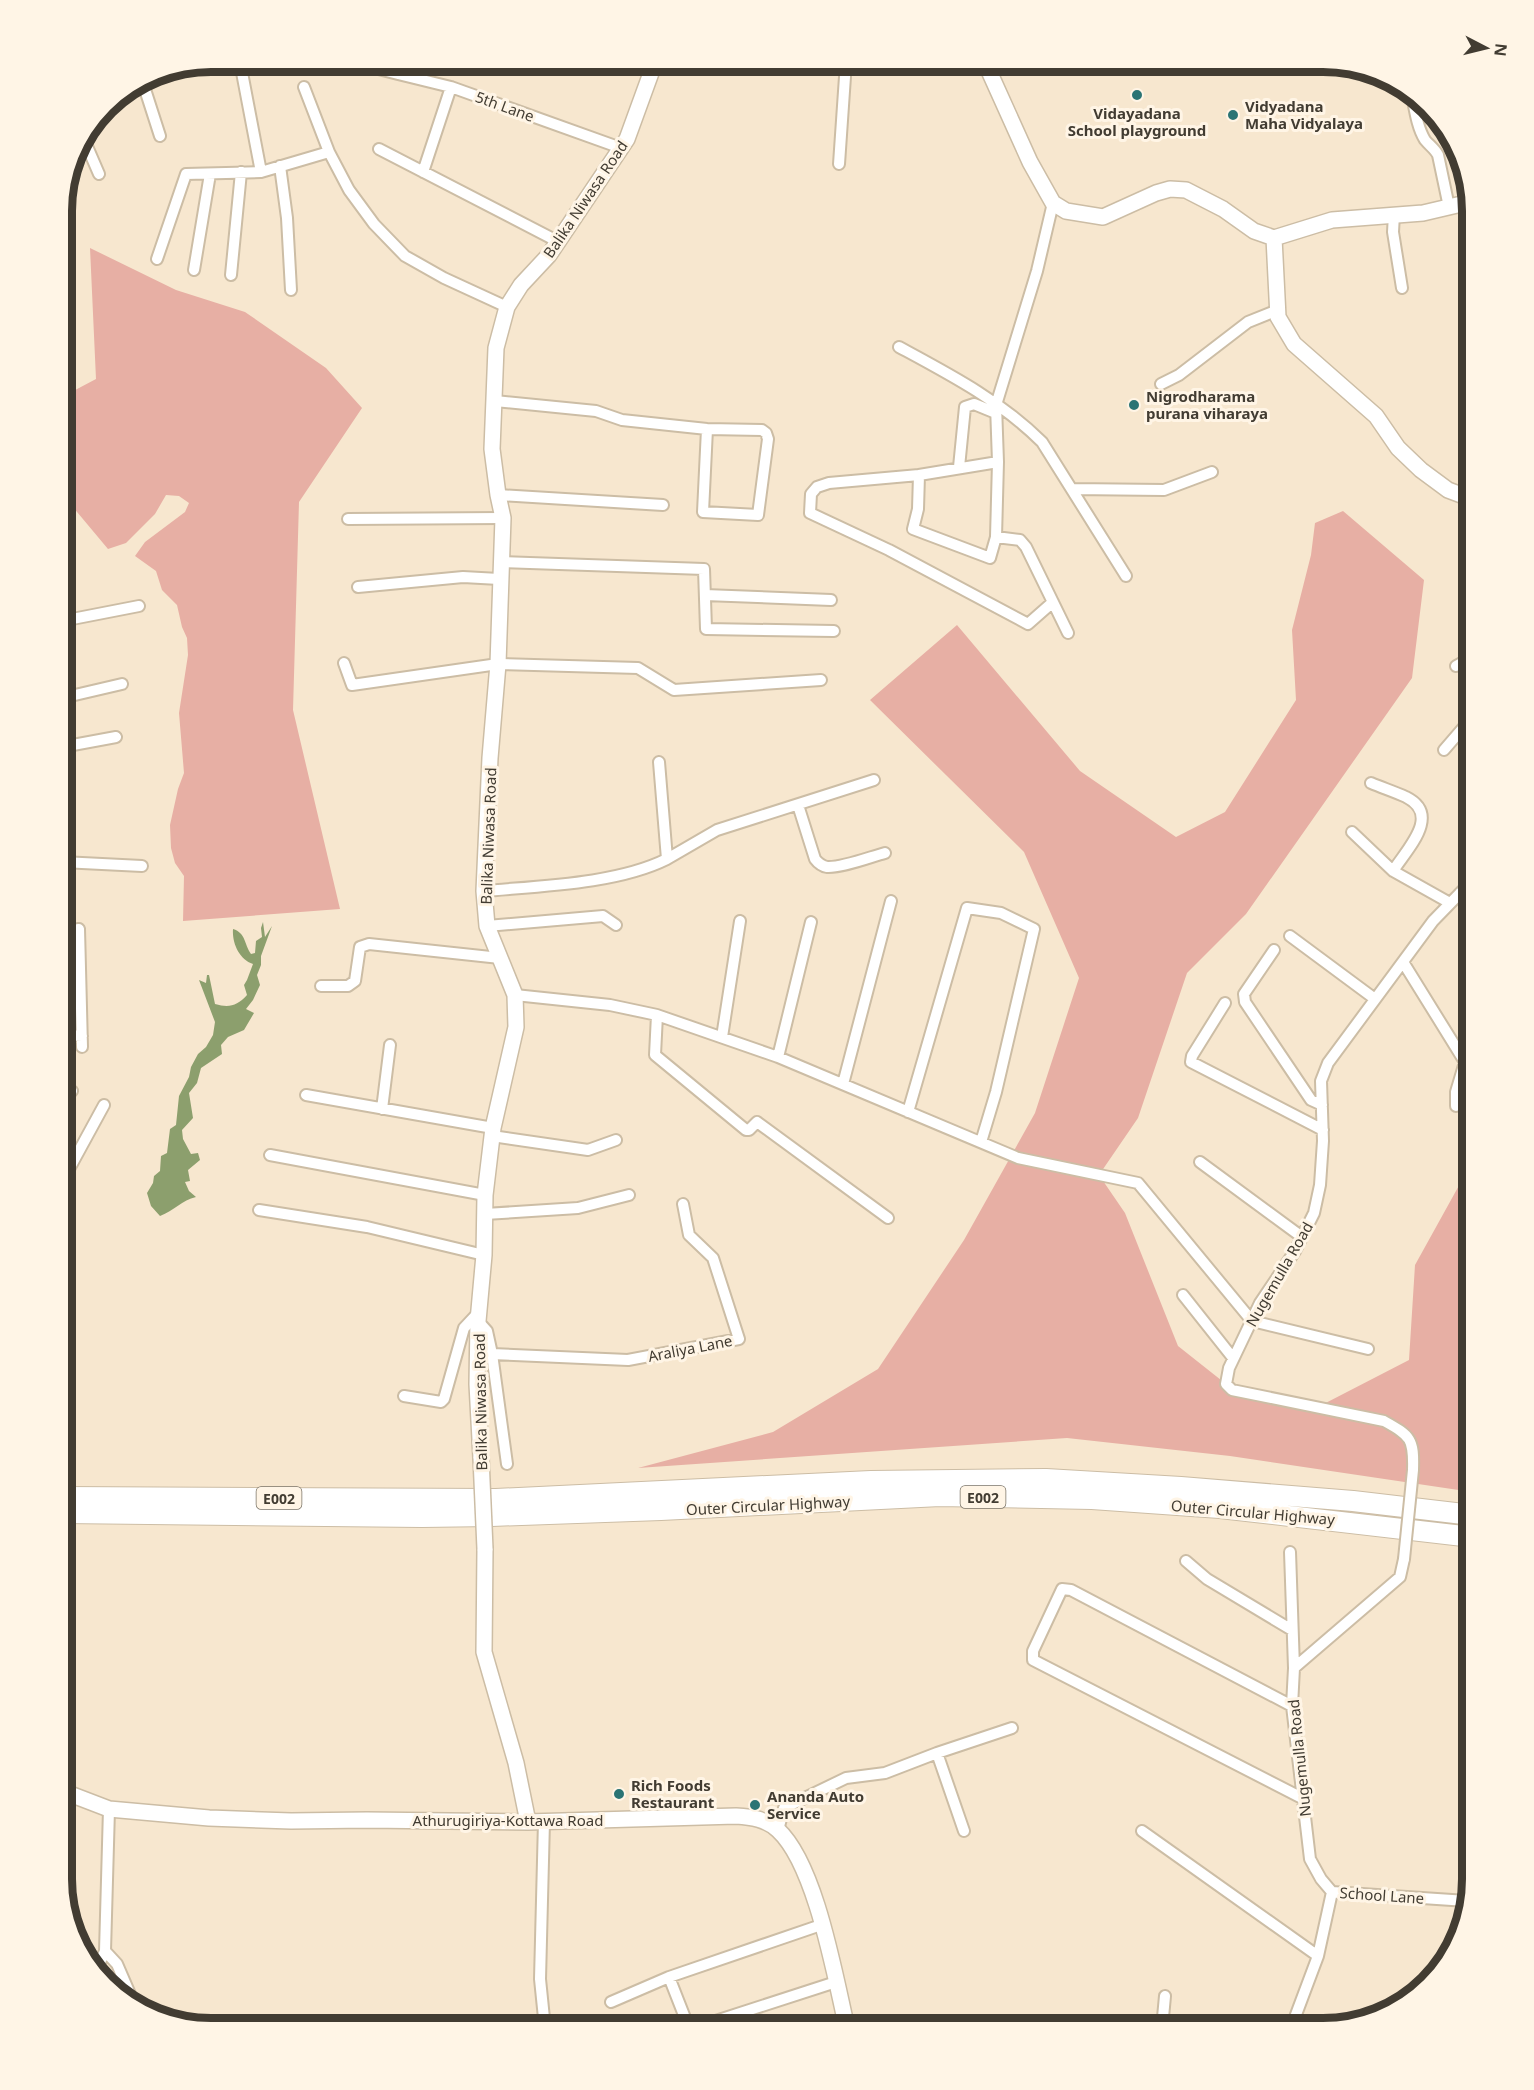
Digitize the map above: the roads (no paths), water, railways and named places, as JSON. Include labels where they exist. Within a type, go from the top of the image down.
[{"type":"highway","name":"Outer Circular Highway","points":[[72,1497],[496,1499],[871,1481],[1046,1479],[1192,1488],[1462,1514]]},
{"type":"highway","name":"Outer Circular Highway","points":[[72,1513],[492,1516],[940,1496],[1092,1499],[1220,1508],[1462,1536]]},
{"type":"street","points":[[242,72],[261,172]]},
{"type":"street","name":"5th Lane","points":[[390,72],[451,87],[621,148]]},
{"type":"street","name":"Balika Niwasa Road","points":[[528,1822],[516,1763],[484,1652],[485,1549],[477,1384],[485,1195],[492,1132],[516,1027],[515,995],[487,926],[484,891],[490,758],[498,664],[503,518],[492,449],[496,348],[507,307],[521,285],[549,255],[627,139],[651,72]]},
{"type":"street","points":[[839,164],[845,72]]},
{"type":"street","points":[[989,72],[1030,162],[1053,203],[1066,211],[1104,217],[1156,193],[1170,189],[1186,190],[1223,209],[1254,231],[1274,238],[1332,220],[1424,213],[1462,204]]},
{"type":"street","points":[[304,87],[329,152],[349,190],[374,224],[405,256],[444,278],[507,307]]},
{"type":"street","points":[[423,172],[451,87]]},
{"type":"street","points":[[145,89],[160,136]]},
{"type":"street","points":[[1415,107],[1420,129],[1426,141],[1438,155],[1449,207]]},
{"type":"street","points":[[87,147],[99,174]]},
{"type":"street","points":[[378,149],[557,241]]},
{"type":"street","points":[[157,259],[186,174],[261,172],[329,152]]},
{"type":"street","points":[[280,166],[291,290]]},
{"type":"street","points":[[231,275],[241,172]]},
{"type":"street","points":[[194,270],[210,174]]},
{"type":"street","points":[[919,475],[918,509],[913,529],[990,558],[996,537],[998,462],[996,409],[1037,271],[1053,203]]},
{"type":"street","points":[[1394,214],[1393,232],[1402,288]]},
{"type":"street","points":[[1274,238],[1278,317],[1294,344],[1376,416],[1398,448],[1421,470],[1448,490],[1462,496]]},
{"type":"street","points":[[1161,384],[1179,375],[1248,322],[1278,309]]},
{"type":"street","points":[[899,347],[963,382],[996,409],[1027,427],[1042,442],[1126,576]]},
{"type":"street","points":[[495,401],[596,411],[622,420],[707,429],[762,430],[766,433],[768,440],[758,515],[704,512],[707,429]]},
{"type":"street","points":[[959,467],[965,407],[974,404],[996,409]]},
{"type":"street","points":[[998,462],[919,475],[829,483],[817,487],[811,494],[810,513],[889,550],[1028,624],[1053,602]]},
{"type":"street","points":[[1072,489],[1164,490],[1212,472]]},
{"type":"street","points":[[498,495],[663,505]]},
{"type":"street","points":[[348,519],[503,518]]},
{"type":"street","points":[[996,537],[1020,540],[1026,547],[1068,633]]},
{"type":"street","points":[[502,562],[704,569],[706,629],[834,631]]},
{"type":"street","points":[[358,587],[463,577],[500,579]]},
{"type":"street","points":[[705,596],[831,600]]},
{"type":"street","points":[[72,619],[139,606]]},
{"type":"street","points":[[345,663],[352,685],[498,664],[638,669],[674,690],[821,680]]},
{"type":"street","points":[[1456,666],[1462,663]]},
{"type":"street","points":[[72,696],[122,684]]},
{"type":"street","points":[[1444,750],[1462,729]]},
{"type":"street","points":[[72,745],[116,737]]},
{"type":"street","points":[[659,762],[667,859]]},
{"type":"street","points":[[484,891],[584,882],[652,867],[717,830],[873,780]]},
{"type":"street","points":[[1371,783],[1408,798],[1418,806],[1424,816],[1423,825],[1393,871]]},
{"type":"street","points":[[798,805],[815,859],[819,864],[825,867],[835,866],[885,854]]},
{"type":"street","points":[[1352,832],[1393,871],[1450,903]]},
{"type":"street","points":[[72,862],[142,866]]},
{"type":"street","name":"Nugemulla Road","points":[[1294,1668],[1400,1577],[1404,1559],[1414,1449],[1404,1432],[1384,1421],[1232,1390],[1226,1384],[1229,1368],[1260,1303],[1302,1237],[1314,1213],[1320,1185],[1323,1130],[1321,1081],[1328,1063],[1433,921],[1462,890]]},
{"type":"street","points":[[843,1084],[891,901]]},
{"type":"street","points":[[908,1112],[967,908],[1001,913],[1034,929],[996,1092],[981,1142]]},
{"type":"street","points":[[487,926],[603,916],[616,925]]},
{"type":"street","points":[[722,1037],[740,921]]},
{"type":"street","points":[[778,1057],[811,922]]},
{"type":"street","points":[[72,930],[79,929],[82,1042],[72,1038]]},
{"type":"street","points":[[1290,936],[1375,999]]},
{"type":"street","points":[[321,986],[348,986],[355,981],[360,946],[369,944],[500,958]]},
{"type":"street","points":[[1274,950],[1244,994],[1245,1002],[1311,1100],[1322,1105]]},
{"type":"street","points":[[1403,962],[1462,1057]]},
{"type":"street","points":[[515,995],[610,1005],[657,1015],[778,1057],[1018,1158],[1138,1183],[1251,1321],[1368,1349]]},
{"type":"street","points":[[1225,1003],[1192,1056],[1191,1062],[1323,1130]]},
{"type":"street","points":[[657,1015],[655,1055],[746,1130],[757,1122],[888,1218]]},
{"type":"street","points":[[382,1109],[390,1045]]},
{"type":"street","points":[[1456,1106],[1456,1092],[1462,1072]]},
{"type":"street","points":[[306,1095],[588,1150],[616,1140]]},
{"type":"street","points":[[72,1163],[104,1104]]},
{"type":"street","points":[[270,1155],[485,1195]]},
{"type":"street","points":[[1200,1162],[1302,1237]]},
{"type":"street","points":[[485,1214],[578,1208],[629,1195]]},
{"type":"street","name":"Araliya Lane","points":[[492,1354],[628,1360],[739,1339],[712,1258],[689,1235],[683,1204]]},
{"type":"street","points":[[259,1210],[367,1227],[484,1255]]},
{"type":"street","points":[[1183,1295],[1233,1358]]},
{"type":"street","points":[[404,1396],[441,1402],[444,1399],[464,1328],[479,1316],[487,1331],[492,1354],[507,1464]]},
{"type":"street","name":"Nugemulla Road","points":[[1290,1552],[1294,1668],[1292,1706],[1302,1798],[1310,1860],[1332,1892]]},
{"type":"street","points":[[1186,1561],[1206,1579],[1292,1630]]},
{"type":"street","points":[[1292,1706],[1071,1590],[1062,1589],[1033,1651],[1033,1660],[1302,1798]]},
{"type":"street","points":[[778,1830],[784,1808],[846,1778],[885,1773],[1012,1728]]},
{"type":"street","points":[[937,1753],[964,1831]]},
{"type":"street","name":"Athurugiriya-Kottawa Road","points":[[72,1795],[109,1809],[209,1818],[291,1821],[528,1822],[752,1817],[768,1822],[778,1830],[806,1875],[845,2018]]},
{"type":"street","points":[[100,1963],[105,1951],[109,1809]]},
{"type":"street","points":[[544,1821],[540,1979],[544,2018]]},
{"type":"street","points":[[1142,1831],[1318,1956]]},
{"type":"street","name":"School Lane","points":[[1295,2018],[1318,1956],[1332,1892],[1460,1901]]},
{"type":"street","points":[[611,2002],[669,1977],[821,1925]]},
{"type":"street","points":[[105,1951],[117,1964],[129,1991]]},
{"type":"street","points":[[669,1977],[685,2018]]},
{"type":"street","points":[[725,2018],[836,1982]]},
{"type":"street","points":[[1163,2018],[1165,1996]]},
{"type":"place","name":"Vidayadana School playground","points":[[1137,95]]},
{"type":"place","name":"Vidyadana Maha Vidyalaya","points":[[1233,115]]},
{"type":"place","name":"Nigrodharama purana viharaya","points":[[1134,405]]},
{"type":"place","name":"Rich Foods Restaurant","points":[[619,1794]]},
{"type":"place","name":"Ananda Auto Service","points":[[755,1805]]}]
